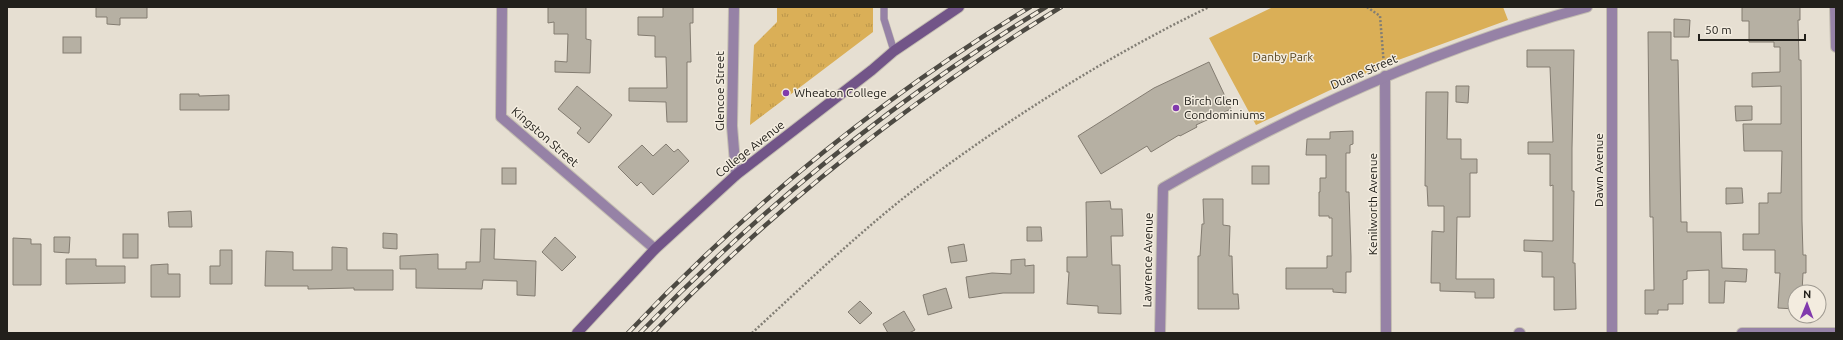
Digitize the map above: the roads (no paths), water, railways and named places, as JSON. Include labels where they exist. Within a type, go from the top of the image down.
[{"type":"street","name":"Kingston Street","points":[[502,7],[501,117],[655,249]]},
{"type":"street","name":"Glencoe Street","points":[[734,7],[732,126],[736,175]]},
{"type":"street","name":"College Avenue","points":[[577,333],[655,249],[736,175],[872,70],[894,51],[959,7]]},
{"type":"street","name":"Duane Street","points":[[1163,188],[1274,127],[1385,76],[1457,48],[1564,10],[1587,7]]},
{"type":"street","name":"Dawn Avenue","points":[[1612,7],[1612,333]]},
{"type":"street","points":[[1835,7],[1836,47]]},
{"type":"street","name":"Kenilworth Avenue","points":[[1385,76],[1386,333]]},
{"type":"street","name":"Lawrence Avenue","points":[[1160,333],[1163,188]]},
{"type":"street","points":[[1742,333],[1836,333]]},
{"type":"lane","points":[[884,7],[884,19],[894,51]]},
{"type":"railway","points":[[628,333],[720,242],[768,198],[818,156],[921,78],[1030,7]]},
{"type":"railway","points":[[640,333],[734,242],[832,157],[937,78],[1046,7]]},
{"type":"railway","points":[[653,333],[747,241],[846,157],[951,79],[1005,42],[1061,7]]},
{"type":"place","name":"Wheaton College","points":[[786,93]]},
{"type":"place","name":"Birch Glen Condominiums","points":[[1176,108]]},
{"type":"park label","name":"Danby Park","points":[[1283,57]]}]
